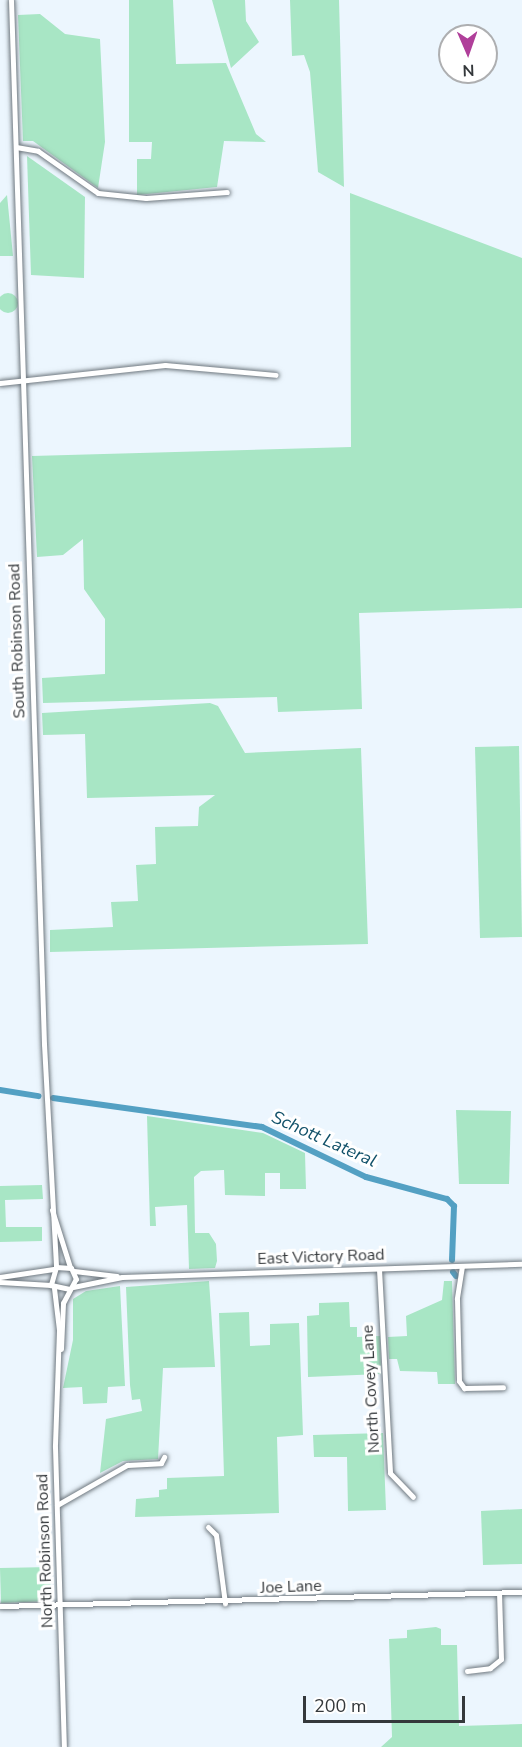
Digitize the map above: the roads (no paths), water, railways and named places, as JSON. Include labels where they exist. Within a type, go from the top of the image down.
[{"type":"street","name":"South Robinson Road","points":[[12,1],[22,381],[54,1268],[52,1287]]},
{"type":"street","points":[[16,147],[38,151],[98,193],[138,198],[227,192]]},
{"type":"street","points":[[0,383],[165,365],[276,375]]},
{"type":"street","name":"South Robinson Road","points":[[51,1206],[73,1270]]},
{"type":"street","name":"East Victory Road","points":[[54,1268],[122,1277],[522,1264]]},
{"type":"street","points":[[462,1266],[457,1299],[459,1381],[464,1388],[503,1387]]},
{"type":"street","points":[[0,1280],[54,1268]]},
{"type":"street","name":"North Covey Lane","points":[[379,1269],[390,1473],[413,1497]]},
{"type":"street","name":"North Robinson Road","points":[[64,1747],[57,1505],[59,1355],[63,1303],[71,1288],[73,1270]]},
{"type":"street","name":"East Victory Road","points":[[52,1287],[71,1288],[122,1277]]},
{"type":"street","points":[[0,1280],[52,1287]]},
{"type":"street","name":"North Robinson Road","points":[[52,1287],[59,1355]]},
{"type":"street","points":[[57,1505],[127,1465],[161,1463],[164,1456]]},
{"type":"street","points":[[208,1527],[216,1535],[225,1603]]},
{"type":"street","name":"Joe Lane","points":[[0,1606],[60,1608],[522,1592]]},
{"type":"street","points":[[467,1671],[490,1668],[501,1659],[499,1593]]},
{"type":"waterway","name":"Schott Lateral","points":[[0,1090],[39,1096]]},
{"type":"waterway","name":"Schott Lateral","points":[[53,1098],[262,1127],[366,1177],[447,1199],[454,1206],[452,1260]]},
{"type":"waterway","name":"Schott Lateral","points":[[453,1272],[456,1276]]}]
